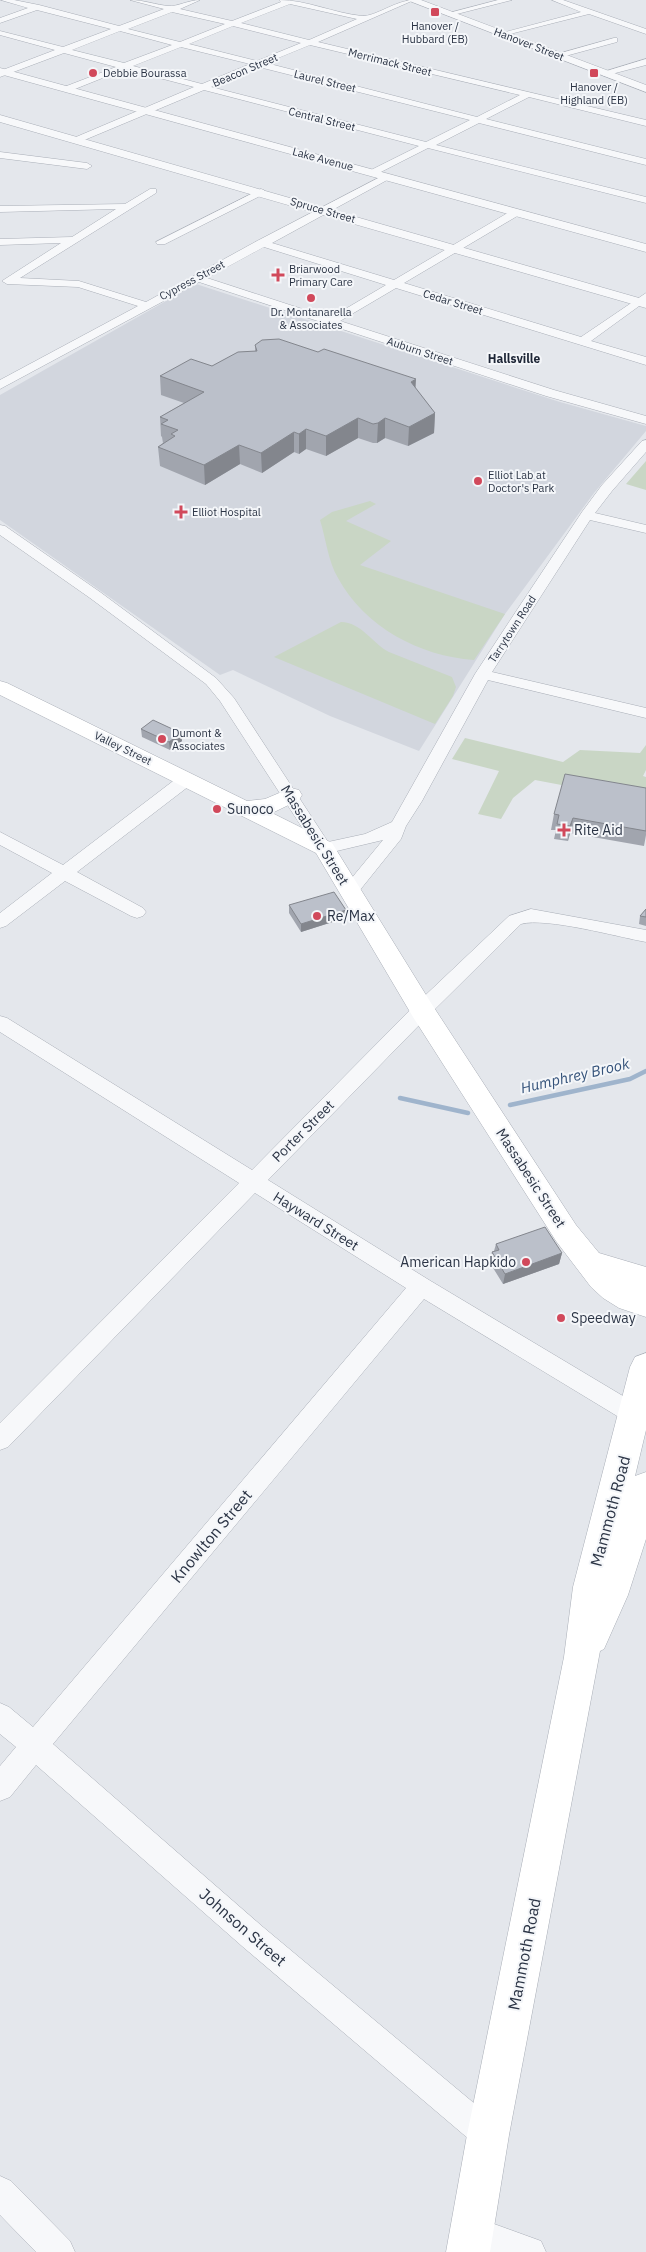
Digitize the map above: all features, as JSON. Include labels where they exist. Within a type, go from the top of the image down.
[{"type":"main road","name":"Valley Street","points":[[0,687],[324,848]]},
{"type":"main road","points":[[246,808],[270,806],[291,795]]},
{"type":"main road","name":"Massabesic Street","points":[[324,848],[422,1010],[566,1233],[614,1290],[630,1299],[646,1304]]},
{"type":"main road","name":"Massabesic Street","points":[[590,1261],[610,1270],[646,1280]]},
{"type":"main road","name":"Mammoth Road","points":[[470,2242],[488,2135],[582,1656],[611,1595],[638,1491],[635,1415],[646,1367]]},
{"type":"street","name":"Laurel Street","points":[[5,0],[646,162]]},
{"type":"street","name":"Merrimack Street","points":[[134,0],[646,122]]},
{"type":"street","points":[[2,72],[196,0]]},
{"type":"street","points":[[67,89],[289,0],[366,19]]},
{"type":"street","name":"Hanover Street","points":[[411,0],[646,89]]},
{"type":"street","name":"Beacon Street","points":[[79,139],[411,0]]},
{"type":"street","points":[[449,14],[508,0]]},
{"type":"street","points":[[556,0],[646,32]]},
{"type":"street","points":[[0,21],[53,2]]},
{"type":"street","points":[[502,34],[589,12]]},
{"type":"street","points":[[626,25],[640,19]]},
{"type":"street","name":"Central Street","points":[[0,33],[202,88],[646,200]]},
{"type":"street","points":[[558,55],[614,40]]},
{"type":"street","points":[[604,73],[646,62]]},
{"type":"street","name":"Lake Avenue","points":[[2,72],[646,248]]},
{"type":"street","points":[[372,173],[527,95]]},
{"type":"street","name":"Spruce Street","points":[[0,118],[643,300]]},
{"type":"street","points":[[0,155],[87,166]]},
{"type":"street","name":"Cypress Street","points":[[0,385],[145,305],[386,177]]},
{"type":"street","points":[[4,280],[153,192]]},
{"type":"street","points":[[161,242],[261,192]]},
{"type":"street","points":[[0,209],[126,207]]},
{"type":"street","points":[[331,322],[515,213]]},
{"type":"street","points":[[0,242],[72,240]]},
{"type":"street","name":"Cedar Street","points":[[261,243],[646,361]]},
{"type":"street","name":"Auburn Street","points":[[196,278],[550,393],[646,420]]},
{"type":"street","points":[[4,280],[73,283],[145,305]]},
{"type":"street","points":[[583,341],[643,300]]},
{"type":"street","name":"Tarrytown Road","points":[[350,891],[393,839],[398,826],[414,801],[483,674],[587,516],[607,488],[646,444]]},
{"type":"street","points":[[587,516],[646,529]]},
{"type":"street","name":"Massabesic Street","points":[[0,528],[95,595],[211,681],[226,698],[324,848]]},
{"type":"street","points":[[0,548],[15,539]]},
{"type":"street","points":[[483,674],[646,713]]},
{"type":"street","points":[[0,922],[187,779]]},
{"type":"street","points":[[324,848],[368,840],[387,833],[398,826]]},
{"type":"street","points":[[0,838],[137,912]]},
{"type":"street","name":"Porter Street","points":[[0,1439],[422,1010],[515,920],[531,915],[550,917],[646,936]]},
{"type":"street","name":"Hayward Street","points":[[0,1023],[421,1286],[635,1415]]},
{"type":"street","name":"Knowlton Street","points":[[0,1786],[421,1286]]},
{"type":"street","name":"Johnson Street","points":[[0,1716],[253,1937],[488,2135]]},
{"type":"street","points":[[0,2192],[59,2252]]},
{"type":"street","points":[[470,2242],[530,2252]]},
{"type":"shaded area","name":"Elliot Hospital","points":[[196,284],[560,402],[646,426],[646,431],[594,493],[505,614],[419,751],[330,716],[233,670],[220,675],[0,520],[0,395]]},
{"type":"green space","points":[[646,461],[646,490],[626,484]]},
{"type":"green space","points":[[370,501],[376,504],[346,521],[391,541],[360,565],[505,614],[474,660],[433,652],[396,636],[363,611],[349,595],[332,564],[320,520],[332,512]]},
{"type":"green space","points":[[341,622],[355,625],[389,652],[452,677],[456,687],[453,696],[435,724],[274,657]]},
{"type":"green space","points":[[465,738],[563,762],[580,750],[640,753],[646,745],[646,770],[643,776],[646,777],[646,801],[535,780],[513,798],[501,819],[478,814],[499,771],[452,759]]},
{"type":"building","name":"Elliot Hospital","points":[[279,339],[318,352],[324,349],[416,379],[411,382],[435,413],[409,427],[385,418],[373,424],[358,418],[326,436],[306,429],[299,434],[294,432],[261,453],[239,445],[204,465],[158,447],[175,436],[171,434],[178,430],[161,424],[168,420],[160,417],[204,392],[160,376],[191,359],[212,366],[238,352],[257,351],[255,345],[262,340]]},
{"type":"building","points":[[153,720],[181,733],[169,742],[141,729]]},
{"type":"building","name":"Rite Aid","points":[[565,774],[646,788],[646,831],[573,818],[570,826],[557,824],[559,815],[554,814]]},
{"type":"building","points":[[334,892],[346,910],[301,924],[289,905]]},
{"type":"building","points":[[646,909],[646,917],[640,916]]},
{"type":"building","points":[[545,1227],[562,1253],[505,1274],[492,1252],[499,1250],[496,1244]]},
{"type":"waterway","name":"Humphrey Brook","points":[[510,1105],[630,1079],[646,1071]]},
{"type":"waterway","name":"Humphrey Brook","points":[[400,1098],[468,1113]]},
{"type":"place","name":"Hanover / Hubbard (EB)","points":[[435,12]]},
{"type":"place","name":"Debbie Bourassa","points":[[93,73]]},
{"type":"place","name":"Hanover / Highland (EB)","points":[[594,73]]},
{"type":"place","name":"Briarwood Primary Care","points":[[278,275]]},
{"type":"place","name":"Dr. Montanarella & Associates","points":[[311,298]]},
{"type":"place","name":"Elliot Lab at Doctor's Park","points":[[478,481]]},
{"type":"place","name":"Elliot Hospital","points":[[181,512]]},
{"type":"place","name":"Dumont & Associates","points":[[162,739]]},
{"type":"place","name":"Sunoco","points":[[217,809]]},
{"type":"place","name":"Rite Aid","points":[[564,830]]},
{"type":"place","name":"Re/Max","points":[[317,916]]},
{"type":"place","name":"American Hapkido","points":[[526,1262]]},
{"type":"place","name":"Speedway","points":[[561,1318]]},
{"type":"district","name":"Hallsville","points":[[514,359]]}]
